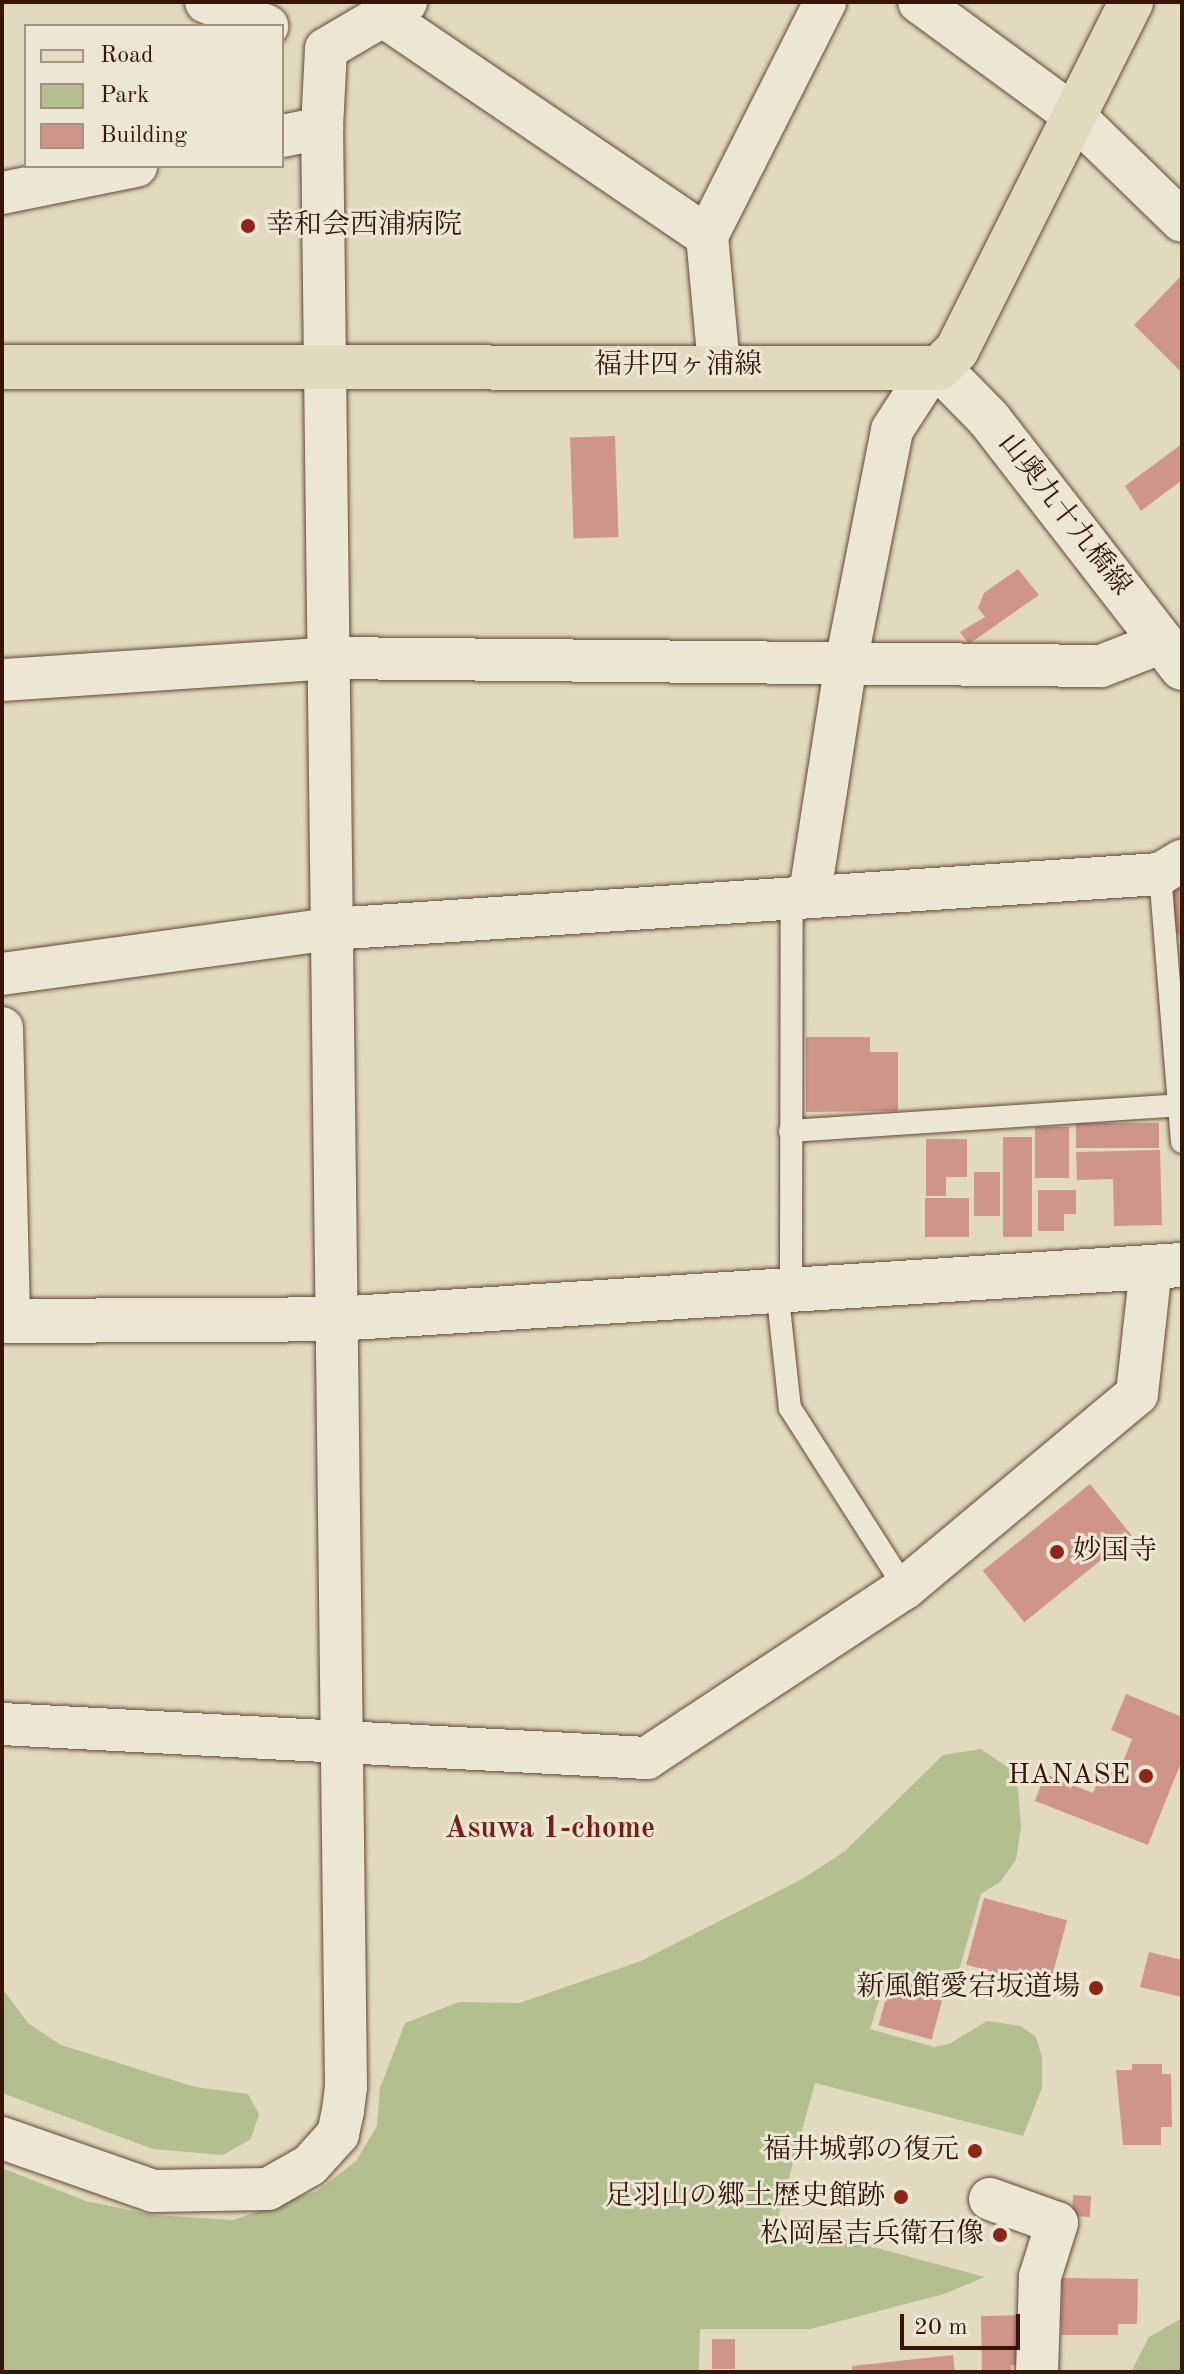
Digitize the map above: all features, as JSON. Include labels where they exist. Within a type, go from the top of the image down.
[{"type":"main road","points":[[939,368],[957,350],[1072,114],[1131,2]]},
{"type":"main road","name":"福井四ヶ浦線","points":[[2,367],[719,365],[939,368]]},
{"type":"street","points":[[206,2],[262,24]]},
{"type":"street","points":[[719,365],[707,236],[825,2]]},
{"type":"street","points":[[919,2],[1072,114],[1182,221]]},
{"type":"street","points":[[326,49],[394,9],[707,236]]},
{"type":"street","points":[[284,33],[326,49]]},
{"type":"street","points":[[2,2138],[153,2191],[268,2189],[310,2165],[338,2134],[346,2086],[322,128],[326,49]]},
{"type":"street","points":[[284,136],[322,128]]},
{"type":"street","points":[[2,193],[126,168]]},
{"type":"street","points":[[801,895],[892,430],[923,382],[939,368]]},
{"type":"street","name":"山奥九十九橋線","points":[[939,368],[983,412],[1172,655]]},
{"type":"street","points":[[2,680],[329,658],[1101,666],[1172,655]]},
{"type":"street","points":[[2,974],[331,929],[1171,867]]},
{"type":"street","points":[[2,1028],[5,1321],[335,1319],[1166,1266],[1137,1394],[905,1588],[647,1758],[341,1739],[2,1724]]},
{"type":"street","points":[[990,2199],[1057,2223],[1040,2277],[1037,2372]]},
{"type":"lane","points":[[1171,867],[1182,1142]]},
{"type":"lane","points":[[801,895],[784,1288],[790,1408],[905,1588]]},
{"type":"lane","points":[[790,1131],[1179,1105]]},
{"type":"green space","points":[[981,1749],[1009,1768],[1018,1789],[1021,1827],[1016,1860],[1000,1882],[981,1894],[960,1967],[945,1983],[889,1970],[870,2029],[934,2047],[949,2044],[987,2021],[1021,2026],[1036,2037],[1042,2057],[1042,2088],[1023,2136],[815,2083],[777,2221],[985,2277],[944,2294],[810,2329],[700,2329],[699,2372],[2,2372],[2,2168],[86,2201],[153,2215],[233,2220],[317,2191],[356,2161],[377,2126],[380,2088],[405,2023],[459,2002],[519,2003],[641,1961],[804,1878],[845,1851],[943,1755]]},
{"type":"green space","points":[[2,1988],[28,2023],[61,2045],[195,2087],[248,2094],[259,2114],[251,2139],[223,2155],[153,2149],[2,2093]]},
{"type":"green space","points":[[1182,2318],[1182,2372],[1131,2372],[1149,2337]]},
{"type":"building","points":[[1182,275],[1182,373],[1134,325]]},
{"type":"building","points":[[615,436],[619,537],[574,539],[570,438]]},
{"type":"building","points":[[1182,444],[1182,480],[1141,511],[1125,486]]},
{"type":"building","points":[[1018,569],[1039,595],[969,644],[960,632],[985,617],[978,608],[984,593]]},
{"type":"building","points":[[1182,886],[1182,940],[1175,929],[1173,892]]},
{"type":"building","points":[[806,1037],[870,1037],[870,1052],[898,1052],[898,1111],[806,1112]]},
{"type":"building","points":[[1076,1123],[1159,1123],[1159,1148],[1076,1148]]},
{"type":"building","points":[[1035,1127],[1069,1127],[1069,1178],[1035,1178]]},
{"type":"building","points":[[1003,1137],[1032,1137],[1032,1237],[1003,1237]]},
{"type":"building","points":[[926,1139],[967,1139],[967,1177],[946,1177],[946,1196],[926,1196]]},
{"type":"building","points":[[1160,1150],[1162,1225],[1114,1226],[1113,1179],[1077,1180],[1076,1152]]},
{"type":"building","points":[[974,1172],[1000,1172],[1000,1216],[974,1216]]},
{"type":"building","points":[[1038,1190],[1076,1190],[1076,1214],[1064,1214],[1064,1231],[1038,1231]]},
{"type":"building","points":[[925,1198],[969,1198],[969,1237],[925,1237]]},
{"type":"building","name":"妙国寺","points":[[1090,1484],[1132,1535],[1024,1622],[983,1571]]},
{"type":"building","points":[[1126,1694],[1182,1717],[1182,1760],[1148,1845],[1035,1801],[1045,1774],[1093,1793],[1103,1769],[1118,1775],[1132,1739],[1111,1730]]},
{"type":"building","points":[[984,1898],[1067,1920],[1049,1987],[966,1965]]},
{"type":"building","points":[[1149,1952],[1182,1960],[1182,1997],[1140,1987]]},
{"type":"building","points":[[892,1975],[945,1989],[932,2039],[879,2025]]},
{"type":"building","points":[[1132,2064],[1162,2064],[1162,2074],[1171,2074],[1172,2127],[1161,2127],[1161,2145],[1123,2145],[1116,2070],[1132,2070]]},
{"type":"building","points":[[1073,2195],[1091,2196],[1090,2217],[1072,2216]]},
{"type":"building","points":[[1062,2278],[1138,2279],[1137,2324],[1118,2324],[1118,2335],[1061,2335]]},
{"type":"building","points":[[1027,2315],[1028,2365],[1011,2365],[1011,2372],[982,2372],[981,2316]]},
{"type":"building","points":[[712,2339],[735,2339],[735,2369],[712,2369]]},
{"type":"building","points":[[953,2355],[955,2372],[852,2372],[852,2366]]},
{"type":"place","name":"幸和会西浦病院","points":[[248,226]]},
{"type":"place","name":"妙国寺","points":[[1057,1552]]},
{"type":"place","name":"HANASE","points":[[1146,1776]]},
{"type":"place","name":"新風館愛宕坂道場","points":[[1096,1988]]},
{"type":"place","name":"福井城郭の復元","points":[[975,2151]]},
{"type":"place","name":"足羽山の郷土歴史館跡","points":[[901,2197]]},
{"type":"place","name":"松岡屋吉兵衛石像","points":[[1000,2235]]},
{"type":"district","name":"Asuwa 1-chome","points":[[550,1829]]}]
